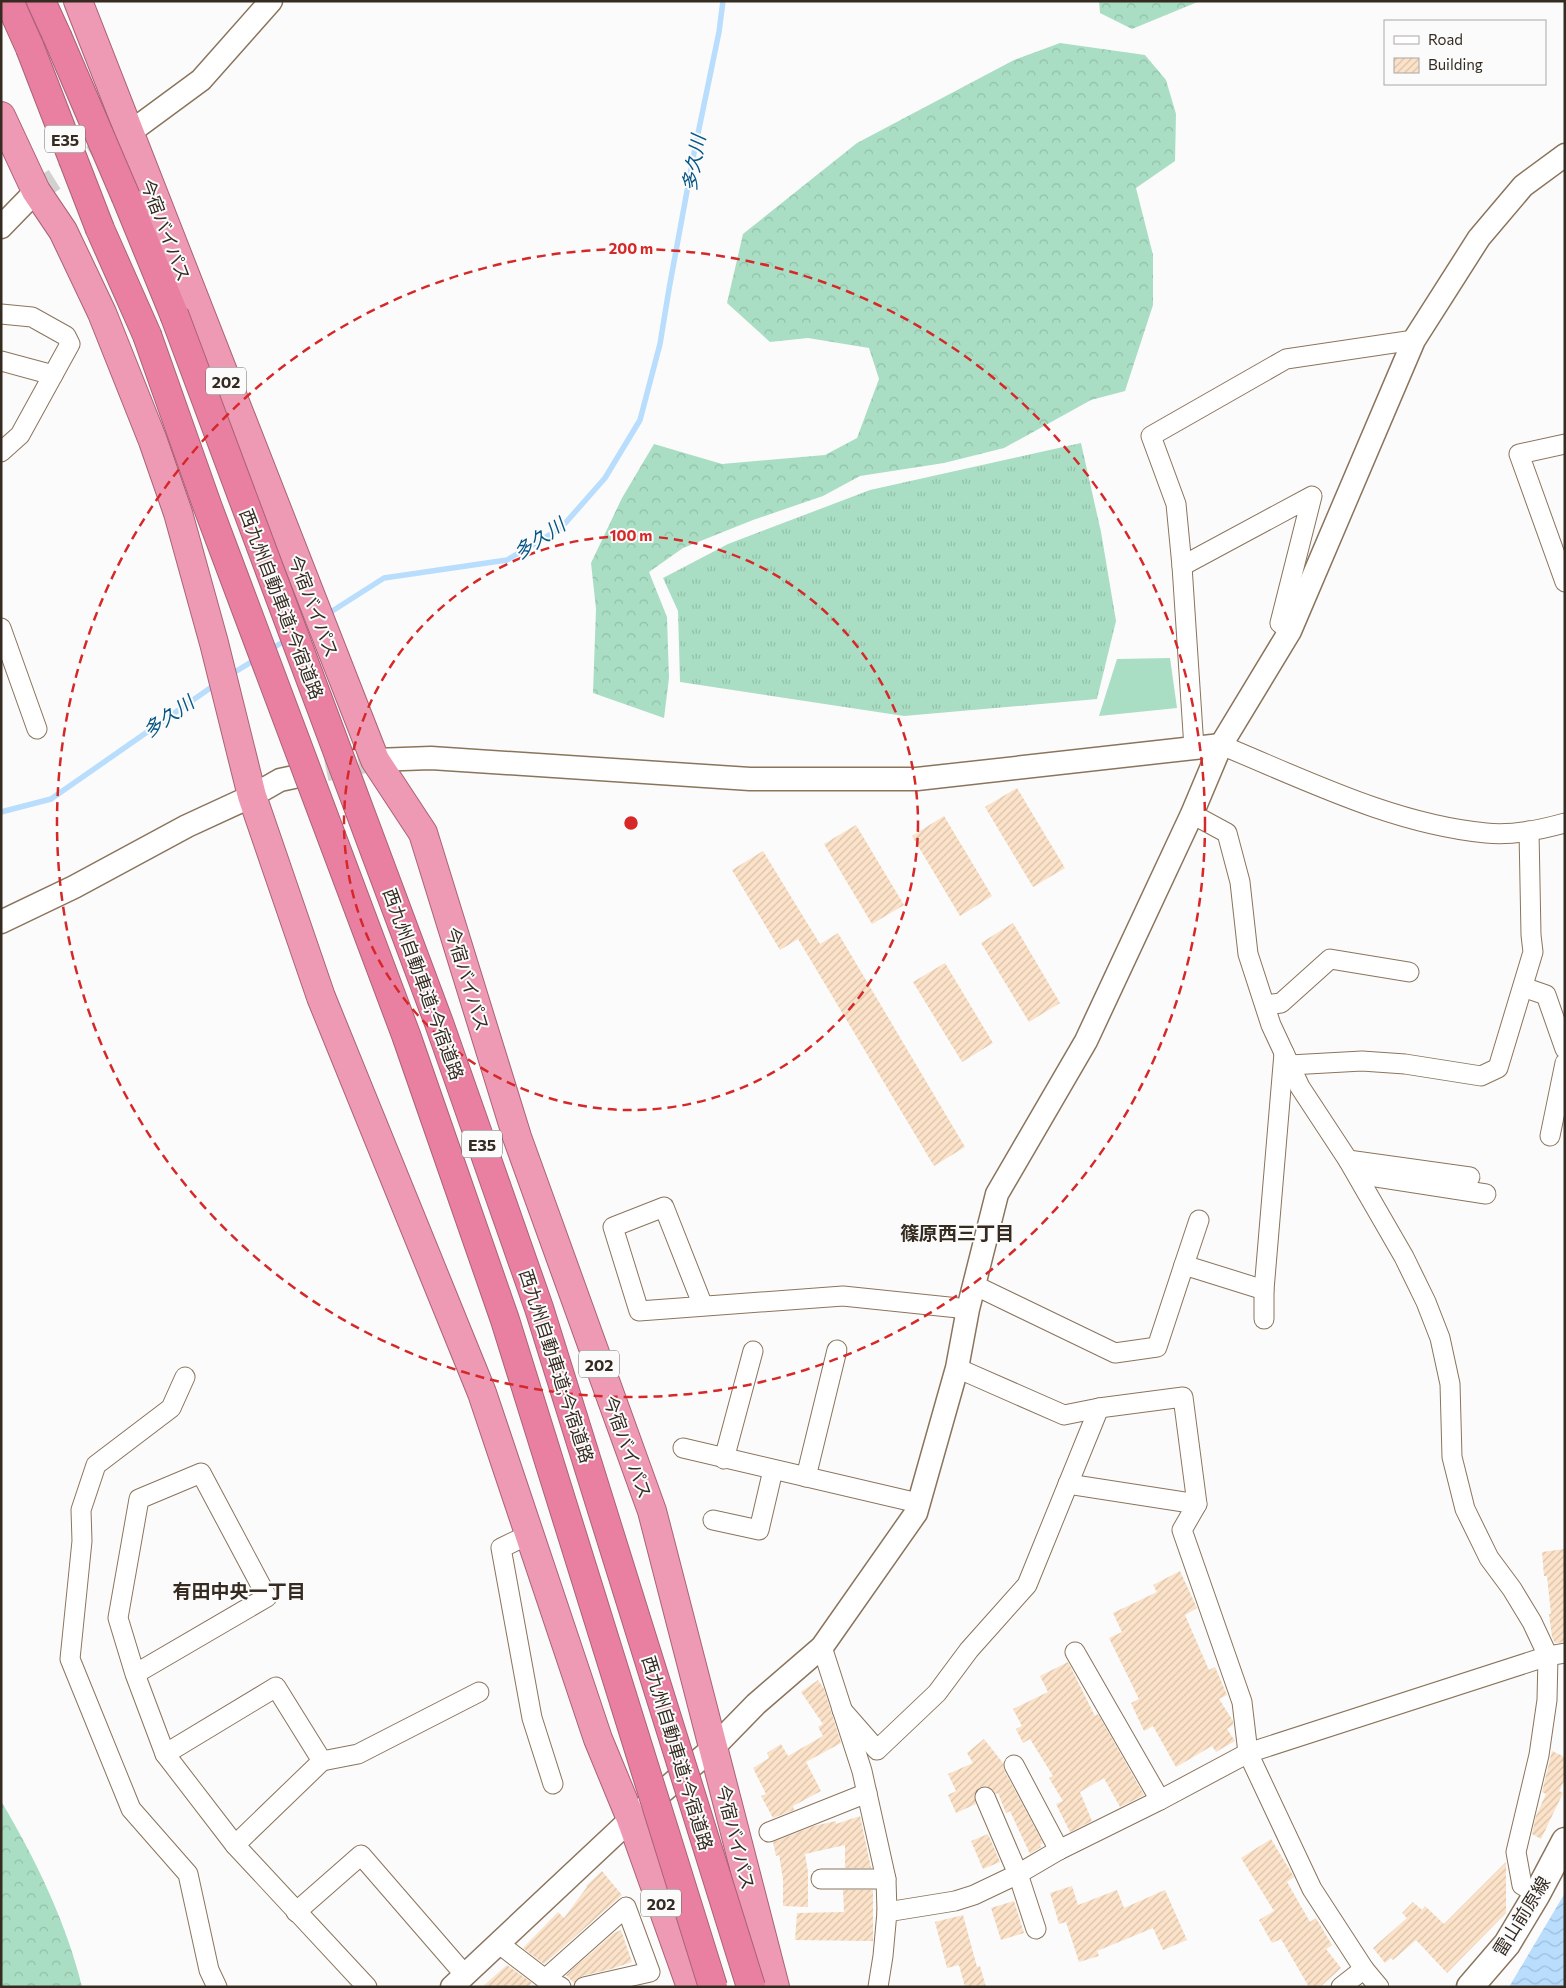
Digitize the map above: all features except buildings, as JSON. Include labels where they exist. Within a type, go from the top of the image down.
[{"type":"highway","name":"西九州自動車道;今宿道路","points":[[9,1],[30,48],[100,229],[146,335],[207,505],[406,1035],[506,1320],[713,1987]]},
{"type":"highway","name":"西九州自動車道;今宿道路","points":[[41,1],[174,314],[439,1023],[540,1308],[751,1987]]},
{"type":"highway","name":"今宿バイパス","points":[[78,1],[128,133],[375,760],[423,833],[517,1137],[652,1511],[775,1987]]},
{"type":"highway","name":"202","points":[[1,116],[36,191],[63,231],[102,313],[149,432],[178,513],[214,643],[252,796],[322,997],[482,1393],[598,1739],[631,1819],[690,1987]]},
{"type":"main road","name":"雷山前原線","points":[[1470,1987],[1506,1944],[1538,1894],[1563,1848]]},
{"type":"street","points":[[128,133],[201,80],[271,1]]},
{"type":"street","points":[[296,1912],[361,1855],[458,1981],[631,1819],[714,1746],[756,1704],[822,1646],[916,1513],[957,1368],[968,1309],[998,1194],[1086,1041],[1192,814],[1221,745],[1290,630],[1414,340],[1478,238],[1523,186],[1565,155]]},
{"type":"street","points":[[1,227],[36,191]]},
{"type":"street","points":[[1,314],[32,317],[66,336],[70,344],[20,435],[1,452]]},
{"type":"street","points":[[1194,748],[1176,504],[1150,436],[1286,360],[1414,340]]},
{"type":"street","points":[[1,361],[53,375]]},
{"type":"street","points":[[1565,444],[1519,454],[1565,582]]},
{"type":"street","points":[[1182,566],[1312,496],[1280,622],[1290,630]]},
{"type":"street","points":[[1,628],[37,729]]},
{"type":"street","points":[[375,760],[431,758],[750,779],[917,779],[1221,745],[1369,806],[1423,821],[1488,833],[1529,831],[1565,823]]},
{"type":"street","points":[[1,922],[74,887],[187,826],[252,796],[280,780],[294,777]]},
{"type":"street","points":[[1192,814],[1227,832],[1240,882],[1248,954],[1265,1005],[1287,1058],[1300,1087],[1353,1167],[1404,1257],[1426,1302],[1440,1338],[1450,1384],[1452,1456],[1465,1508],[1488,1558],[1556,1655],[1540,1746],[1516,1852],[1522,1886],[1538,1894]]},
{"type":"street","points":[[1287,1058],[1406,1064],[1481,1076],[1498,1068],[1533,952],[1529,831]]},
{"type":"street","points":[[1265,1005],[1281,1002],[1330,959],[1409,972]]},
{"type":"street","points":[[1523,987],[1546,995],[1565,1049]]},
{"type":"street","points":[[1264,1319],[1264,1290],[1287,1058]]},
{"type":"street","points":[[1550,1136],[1565,1063]]},
{"type":"street","points":[[1353,1167],[1470,1177]]},
{"type":"street","points":[[1353,1167],[1486,1194]]},
{"type":"street","points":[[703,1306],[664,1207],[612,1227],[638,1311],[843,1296],[968,1309]]},
{"type":"street","points":[[974,1286],[1115,1353],[1157,1347],[1198,1220]]},
{"type":"street","points":[[1184,1265],[1264,1290]]},
{"type":"street","points":[[806,1477],[837,1350]]},
{"type":"street","points":[[724,1459],[752,1351]]},
{"type":"street","points":[[957,1368],[1064,1415],[1099,1408],[1183,1397],[1197,1504],[1182,1530],[1242,1702],[1248,1752],[1312,1889],[1364,1969],[1379,1987]]},
{"type":"street","points":[[185,1377],[171,1408],[96,1465],[81,1510],[82,1541],[70,1659],[131,1809],[188,1874],[209,1970],[217,1987]]},
{"type":"street","points":[[842,1710],[877,1750],[937,1692],[969,1650],[1027,1585],[1099,1408]]},
{"type":"street","points":[[683,1448],[918,1503]]},
{"type":"street","points":[[713,1520],[759,1530],[773,1470]]},
{"type":"street","points":[[135,1674],[267,1597],[201,1473],[139,1499],[118,1618],[135,1674],[165,1754],[235,1845],[367,1987]]},
{"type":"street","points":[[1068,1484],[1197,1504]]},
{"type":"street","points":[[530,1534],[501,1548],[532,1718],[553,1784]]},
{"type":"street","points":[[822,1646],[862,1771],[886,1879],[887,1912],[878,1987]]},
{"type":"street","points":[[1075,1652],[1160,1800]]},
{"type":"street","points":[[887,1912],[955,1901],[974,1895],[1160,1800],[1248,1752],[1556,1655]]},
{"type":"street","points":[[165,1754],[276,1687],[322,1761]]},
{"type":"street","points":[[235,1845],[322,1761],[358,1754],[479,1692]]},
{"type":"street","points":[[1014,1765],[1059,1850]]},
{"type":"street","points":[[769,1832],[867,1793]]},
{"type":"street","points":[[985,1797],[1018,1874],[1036,1929]]},
{"type":"street","points":[[821,1879],[886,1879]]},
{"type":"street","points":[[498,1943],[553,1984],[626,1907],[650,1972],[584,1987]]},
{"type":"street","points":[[1341,1987],[1364,1969]]},
{"type":"green space","points":[[1099,1],[1200,1],[1132,29],[1100,13]]},
{"type":"green space","points":[[1060,43],[1145,55],[1166,80],[1176,114],[1175,161],[1136,188],[1153,255],[1153,305],[1125,391],[1091,400],[1004,448],[944,463],[860,476],[823,496],[753,520],[683,548],[649,572],[667,617],[669,678],[664,718],[593,693],[596,609],[591,563],[622,498],[654,444],[722,464],[825,455],[857,438],[879,379],[869,348],[808,338],[770,342],[727,303],[743,234],[857,143],[1014,60]]},
{"type":"green space","points":[[1081,443],[1101,532],[1116,621],[1097,699],[904,716],[680,682],[678,611],[663,578],[728,544],[870,490]]},
{"type":"green space","points":[[1170,658],[1177,708],[1099,716],[1117,659]]},
{"type":"green space","points":[[1,1801],[26,1845],[48,1891],[67,1939],[82,1987],[1,1987]]},
{"type":"water","points":[[1565,1893],[1565,1987],[1509,1987]]},
{"type":"waterway","name":"多久川","points":[[326,615],[384,578],[507,560],[561,528],[605,478],[640,420],[660,344],[694,153],[719,32],[723,1]]},
{"type":"waterway","name":"多久川","points":[[268,651],[288,639]]},
{"type":"waterway","name":"多久川","points":[[230,675],[256,659]]},
{"type":"waterway","name":"多久川","points":[[1,812],[51,799],[216,684]]},
{"type":"tunnel","points":[[36,191],[119,139]]},
{"type":"tunnel","points":[[294,777],[375,760]]},
{"type":"district","name":"篠原西三丁目","points":[[957,1232]]},
{"type":"district","name":"有田中央一丁目","points":[[239,1590]]}]
